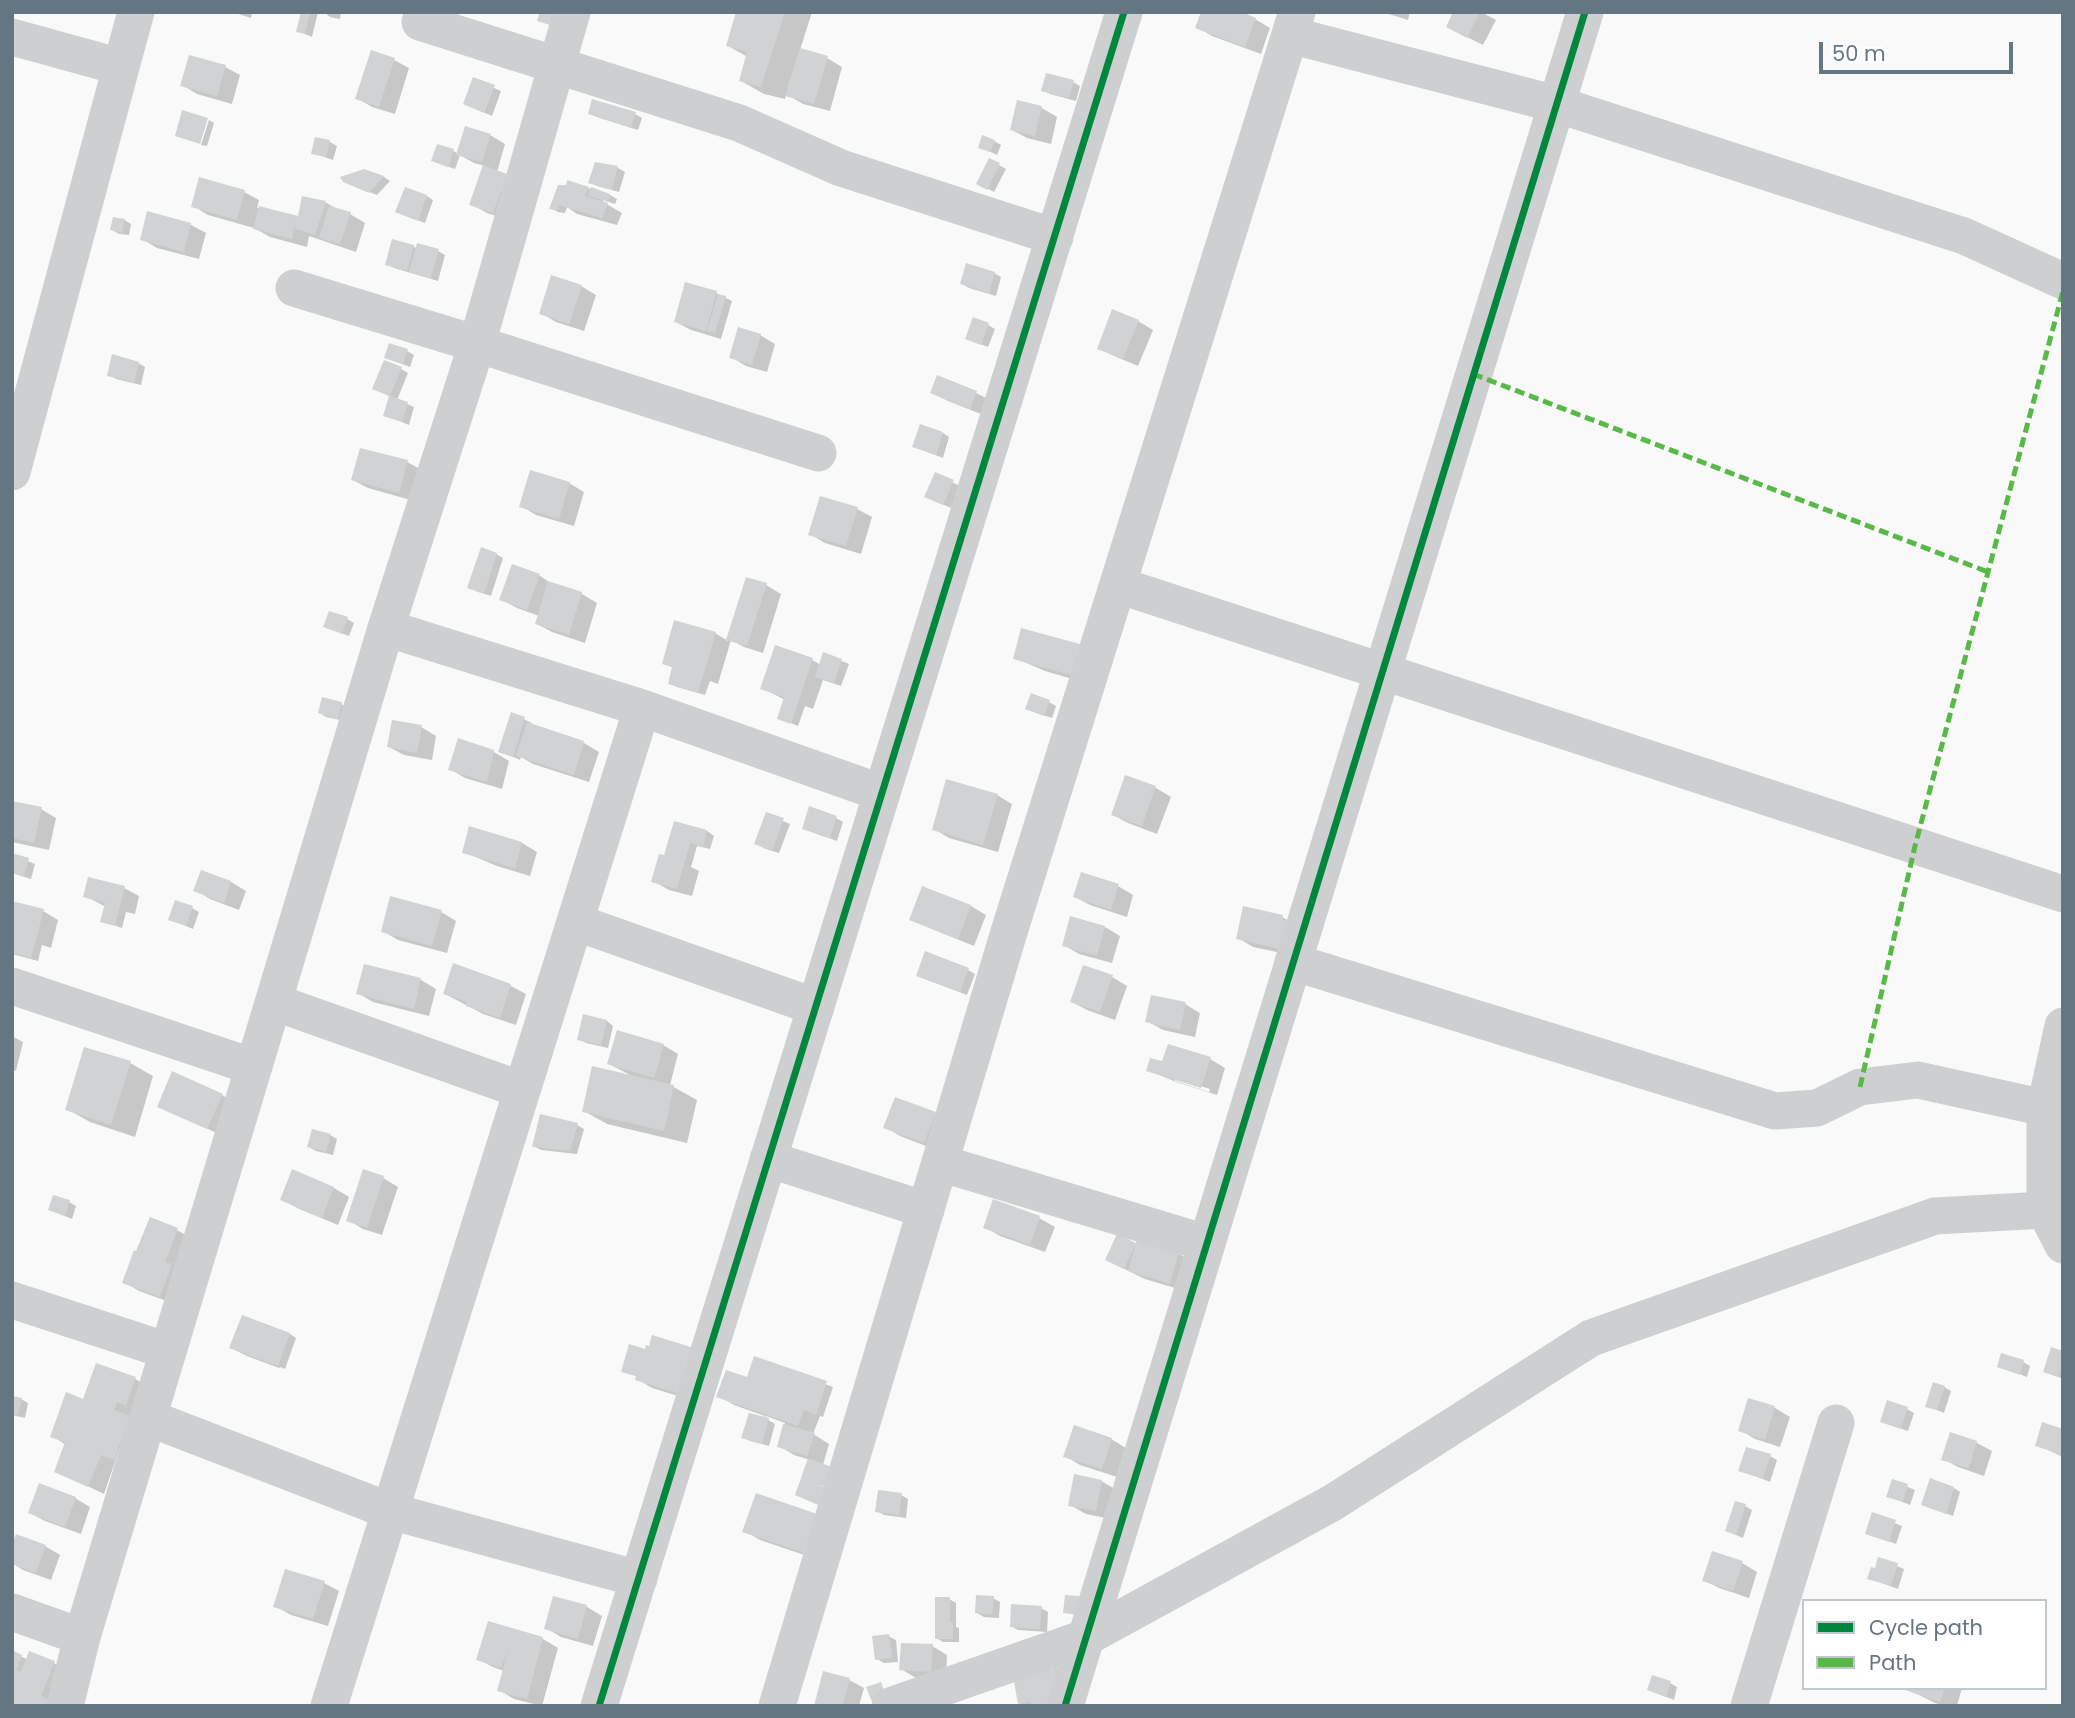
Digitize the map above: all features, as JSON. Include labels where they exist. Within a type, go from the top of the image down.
[{"type":"street","points":[[12,472],[136,12]]},
{"type":"street","points":[[65,1706],[82,1637],[386,628],[477,344],[572,12]]},
{"type":"street","points":[[599,1706],[1124,12]]},
{"type":"street","points":[[1065,1706],[1585,12]]},
{"type":"street","points":[[420,22],[739,123],[841,168],[1055,237]]},
{"type":"street","points":[[777,1706],[1009,932],[1294,24],[1556,104],[1964,236],[2063,281]]},
{"type":"street","points":[[12,37],[121,67]]},
{"type":"street","points":[[294,288],[818,453]]},
{"type":"street","points":[[1118,586],[2063,894]]},
{"type":"street","points":[[386,628],[642,708],[882,793]]},
{"type":"street","points":[[329,1706],[642,708]]},
{"type":"street","points":[[575,922],[816,1007]]},
{"type":"street","points":[[1293,962],[1775,1111],[1817,1108],[1860,1087],[1918,1080],[2045,1108]]},
{"type":"street","points":[[12,986],[254,1067]]},
{"type":"street","points":[[274,1002],[522,1090]]},
{"type":"street","points":[[2063,1026],[2045,1108],[2045,1210],[2063,1245]]},
{"type":"street","points":[[768,1159],[926,1210]]},
{"type":"street","points":[[940,1163],[1206,1243]]},
{"type":"street","points":[[890,1706],[1085,1638],[1332,1503],[1591,1338],[1934,1216],[2045,1210]]},
{"type":"street","points":[[12,1300],[168,1351]]},
{"type":"street","points":[[149,1418],[390,1511],[639,1579]]},
{"type":"street","points":[[1749,1706],[1836,1423]]},
{"type":"street","points":[[12,1612],[82,1637]]},
{"type":"building","points":[[301,12],[310,12],[305,34],[296,32]]},
{"type":"building","points":[[540,12],[558,12],[553,26],[537,21]]},
{"type":"building","points":[[736,12],[785,12],[761,87],[739,81],[747,52],[726,46]]},
{"type":"building","points":[[1201,12],[1242,12],[1256,18],[1245,47],[1195,28]]},
{"type":"building","points":[[1453,12],[1480,12],[1467,38],[1446,27]]},
{"type":"building","points":[[800,48],[828,56],[814,104],[785,96]]},
{"type":"building","points":[[371,50],[395,58],[379,107],[355,99]]},
{"type":"building","points":[[189,55],[226,65],[217,96],[180,86]]},
{"type":"building","points":[[1046,73],[1074,80],[1069,98],[1041,91]]},
{"type":"building","points":[[473,77],[495,85],[484,113],[463,104]]},
{"type":"building","points":[[592,99],[636,112],[631,128],[588,114]]},
{"type":"building","points":[[1017,100],[1042,106],[1035,136],[1010,130]]},
{"type":"building","points":[[182,110],[208,118],[200,144],[175,136]]},
{"type":"building","points":[[465,126],[491,134],[482,162],[456,155]]},
{"type":"building","points":[[982,135],[995,140],[990,152],[978,148]]},
{"type":"building","points":[[315,137],[330,140],[326,157],[311,154]]},
{"type":"building","points":[[437,144],[454,149],[448,167],[431,161]]},
{"type":"building","points":[[989,158],[1000,163],[987,190],[976,184]]},
{"type":"building","points":[[595,162],[618,166],[612,190],[588,183]]},
{"type":"building","points":[[483,165],[507,174],[493,213],[469,205]]},
{"type":"building","points":[[364,169],[384,176],[369,193],[343,182],[340,177]]},
{"type":"building","points":[[199,177],[245,190],[237,220],[191,207]]},
{"type":"building","points":[[567,180],[589,187],[585,196],[608,203],[602,218],[559,205],[558,210],[549,209],[558,185],[566,185]]},
{"type":"building","points":[[405,187],[427,195],[418,221],[395,212]]},
{"type":"building","points":[[591,187],[610,194],[608,202],[588,195]]},
{"type":"building","points":[[302,196],[326,201],[315,235],[295,229],[296,219],[292,239],[253,229],[259,206],[298,216]]},
{"type":"building","points":[[329,206],[351,212],[340,244],[319,238]]},
{"type":"building","points":[[147,211],[191,223],[184,252],[140,240]]},
{"type":"building","points":[[113,217],[125,219],[122,233],[110,230]]},
{"type":"building","points":[[392,239],[414,245],[407,271],[385,265]]},
{"type":"building","points":[[417,243],[439,249],[431,278],[409,272]]},
{"type":"building","points":[[966,263],[995,272],[989,293],[960,284]]},
{"type":"building","points":[[551,275],[582,285],[569,324],[539,314]]},
{"type":"building","points":[[685,282],[717,291],[706,331],[674,322]]},
{"type":"building","points":[[718,294],[726,296],[715,333],[707,331]]},
{"type":"building","points":[[1112,309],[1139,320],[1123,359],[1097,349]]},
{"type":"building","points":[[973,317],[989,323],[981,345],[965,339]]},
{"type":"building","points":[[738,327],[761,334],[752,365],[729,358]]},
{"type":"building","points":[[389,343],[408,349],[403,364],[384,358]]},
{"type":"building","points":[[112,354],[139,362],[134,382],[107,376]]},
{"type":"building","points":[[384,360],[402,367],[390,396],[408,402],[402,422],[383,416],[389,396],[372,389]]},
{"type":"building","points":[[937,375],[977,391],[970,409],[930,393]]},
{"type":"building","points":[[920,424],[943,432],[936,455],[912,447]]},
{"type":"building","points":[[360,448],[408,460],[399,493],[351,480]]},
{"type":"building","points":[[530,470],[570,482],[559,519],[519,507]]},
{"type":"building","points":[[935,472],[954,480],[943,505],[924,497]]},
{"type":"building","points":[[820,496],[858,507],[846,546],[808,535]]},
{"type":"building","points":[[481,547],[497,553],[484,594],[467,588]]},
{"type":"building","points":[[512,564],[540,574],[527,610],[499,600]]},
{"type":"building","points":[[746,577],[767,583],[747,646],[726,640]]},
{"type":"building","points":[[548,581],[582,592],[569,635],[535,624]]},
{"type":"building","points":[[329,611],[348,617],[342,634],[323,627]]},
{"type":"building","points":[[674,620],[716,632],[698,693],[668,684],[672,667],[662,664]]},
{"type":"building","points":[[1021,628],[1080,644],[1071,675],[1013,659]]},
{"type":"building","points":[[775,645],[813,658],[791,724],[777,719],[784,697],[760,689]]},
{"type":"building","points":[[823,652],[842,659],[834,683],[815,677]]},
{"type":"building","points":[[1031,693],[1050,700],[1044,716],[1025,709]]},
{"type":"building","points":[[322,697],[342,702],[338,719],[318,713]]},
{"type":"building","points":[[511,712],[525,717],[513,757],[498,752]]},
{"type":"building","points":[[392,720],[422,725],[417,753],[387,747]]},
{"type":"building","points":[[527,722],[584,741],[574,775],[516,756]]},
{"type":"building","points":[[458,738],[494,750],[487,782],[448,770]]},
{"type":"building","points":[[1125,775],[1156,786],[1142,826],[1111,815]]},
{"type":"building","points":[[946,779],[998,794],[983,845],[932,830]]},
{"type":"building","points":[[12,801],[42,807],[34,843],[12,838]]},
{"type":"building","points":[[809,806],[837,816],[830,838],[802,829]]},
{"type":"building","points":[[766,812],[784,818],[772,851],[754,844]]},
{"type":"building","points":[[674,821],[707,830],[703,847],[690,843],[677,889],[651,882],[659,854],[664,855]]},
{"type":"building","points":[[469,826],[522,842],[515,868],[462,853]]},
{"type":"building","points":[[12,853],[29,858],[24,876],[12,873]]},
{"type":"building","points":[[201,870],[231,881],[224,903],[193,891]]},
{"type":"building","points":[[1081,872],[1119,884],[1111,910],[1073,897]]},
{"type":"building","points":[[88,877],[125,886],[115,926],[100,922],[105,903],[83,897]]},
{"type":"building","points":[[922,886],[971,905],[958,939],[909,920]]},
{"type":"building","points":[[390,896],[442,910],[432,946],[381,932]]},
{"type":"building","points":[[175,900],[193,906],[186,926],[168,920]]},
{"type":"building","points":[[12,901],[44,909],[31,958],[12,953]]},
{"type":"building","points":[[1243,906],[1283,915],[1282,920],[1301,924],[1294,952],[1236,939]]},
{"type":"building","points":[[1070,916],[1105,926],[1097,956],[1062,946]]},
{"type":"building","points":[[925,951],[969,968],[960,992],[916,976]]},
{"type":"building","points":[[453,963],[511,984],[500,1018],[466,1006],[467,1002],[443,994]]},
{"type":"building","points":[[364,964],[421,978],[414,1009],[356,994]]},
{"type":"building","points":[[1083,965],[1113,975],[1100,1012],[1070,1002]]},
{"type":"building","points":[[1151,995],[1186,1002],[1180,1030],[1145,1022]]},
{"type":"building","points":[[583,1014],[607,1020],[601,1045],[577,1040]]},
{"type":"building","points":[[617,1030],[664,1044],[654,1078],[607,1064]]},
{"type":"building","points":[[1168,1044],[1211,1057],[1201,1088],[1146,1071],[1150,1058],[1162,1061]]},
{"type":"building","points":[[84,1047],[131,1061],[111,1125],[65,1110]]},
{"type":"building","points":[[592,1066],[674,1085],[664,1131],[582,1112]]},
{"type":"building","points":[[172,1071],[223,1094],[207,1129],[157,1107]]},
{"type":"building","points":[[895,1097],[936,1112],[924,1143],[883,1128]]},
{"type":"building","points":[[540,1114],[578,1123],[570,1151],[532,1147]]},
{"type":"building","points":[[312,1129],[331,1134],[326,1152],[307,1147]]},
{"type":"building","points":[[292,1169],[334,1187],[322,1218],[280,1200]]},
{"type":"building","points":[[363,1169],[384,1176],[367,1228],[346,1221]]},
{"type":"building","points":[[53,1195],[70,1200],[65,1216],[48,1210]]},
{"type":"building","points":[[993,1199],[1040,1216],[1030,1245],[983,1228]]},
{"type":"building","points":[[150,1217],[178,1228],[165,1262],[172,1264],[160,1297],[122,1283]]},
{"type":"building","points":[[1117,1234],[1136,1243],[1124,1269],[1105,1260]]},
{"type":"building","points":[[1137,1239],[1179,1252],[1170,1284],[1128,1271]]},
{"type":"building","points":[[242,1315],[290,1333],[278,1366],[229,1348]]},
{"type":"building","points":[[652,1335],[697,1349],[686,1396],[635,1380],[636,1376],[621,1372],[629,1344],[645,1349],[646,1345],[649,1346]]},
{"type":"building","points":[[2051,1347],[2063,1351],[2063,1364],[2058,1377],[2043,1372]]},
{"type":"building","points":[[2001,1353],[2024,1360],[2020,1375],[1997,1367]]},
{"type":"building","points":[[754,1356],[827,1381],[816,1415],[804,1410],[798,1426],[716,1397],[726,1370],[747,1377]]},
{"type":"building","points":[[96,1363],[136,1377],[126,1405],[117,1402],[114,1410],[130,1416],[114,1460],[101,1455],[88,1487],[54,1472],[65,1442],[50,1437],[66,1392],[83,1399]]},
{"type":"building","points":[[1933,1382],[1945,1386],[1937,1410],[1925,1407]]},
{"type":"building","points":[[12,1396],[22,1398],[18,1415],[12,1414]]},
{"type":"building","points":[[1748,1398],[1775,1406],[1765,1440],[1738,1431]]},
{"type":"building","points":[[1887,1400],[1908,1407],[1901,1429],[1880,1422]]},
{"type":"building","points":[[749,1413],[769,1418],[762,1444],[741,1438]]},
{"type":"building","points":[[2042,1422],[2063,1429],[2063,1455],[2035,1446]]},
{"type":"building","points":[[783,1424],[815,1433],[807,1456],[777,1447]]},
{"type":"building","points":[[1074,1425],[1112,1438],[1102,1469],[1063,1457]]},
{"type":"building","points":[[1950,1432],[1977,1441],[1969,1468],[1941,1460]]},
{"type":"building","points":[[1746,1447],[1771,1454],[1763,1479],[1738,1471]]},
{"type":"building","points":[[808,1458],[845,1472],[838,1492],[816,1484],[832,1491],[825,1508],[795,1495]]},
{"type":"building","points":[[1074,1474],[1102,1480],[1096,1511],[1068,1506]]},
{"type":"building","points":[[1930,1478],[1954,1487],[1946,1514],[1921,1505]]},
{"type":"building","points":[[1892,1479],[1908,1484],[1903,1502],[1886,1497]]},
{"type":"building","points":[[39,1483],[76,1497],[65,1527],[28,1513]]},
{"type":"building","points":[[878,1490],[902,1493],[899,1515],[875,1512]]},
{"type":"building","points":[[756,1493],[820,1515],[807,1554],[742,1532]]},
{"type":"building","points":[[1735,1501],[1746,1504],[1736,1535],[1725,1531]]},
{"type":"building","points":[[1872,1512],[1896,1520],[1889,1542],[1865,1534]]},
{"type":"building","points":[[16,1534],[46,1545],[36,1573],[12,1564],[12,1544]]},
{"type":"building","points":[[1712,1551],[1743,1561],[1733,1591],[1702,1581]]},
{"type":"building","points":[[1878,1557],[1898,1563],[1891,1586],[1867,1579],[1871,1567],[1875,1568]]},
{"type":"building","points":[[285,1569],[325,1581],[313,1619],[273,1607]]},
{"type":"building","points":[[976,1595],[994,1596],[992,1615],[975,1613]]},
{"type":"building","points":[[1065,1595],[1079,1596],[1077,1615],[1063,1613]]},
{"type":"building","points":[[553,1596],[587,1605],[578,1639],[544,1629]]},
{"type":"building","points":[[935,1597],[950,1597],[953,1639],[935,1639]]},
{"type":"building","points":[[1011,1604],[1042,1606],[1040,1629],[1010,1627]]},
{"type":"building","points":[[488,1621],[543,1637],[527,1699],[497,1691],[509,1647],[501,1668],[476,1660]]},
{"type":"building","points":[[889,1634],[892,1658],[875,1660],[872,1636]]},
{"type":"building","points":[[901,1643],[933,1644],[931,1672],[899,1670]]},
{"type":"building","points":[[12,1650],[22,1655],[16,1670],[21,1672],[29,1651],[55,1661],[41,1696],[49,1700],[47,1706],[12,1706]]},
{"type":"building","points":[[1055,1665],[1058,1703],[1050,1706],[1031,1706],[1030,1702],[1018,1704],[1013,1676]]},
{"type":"building","points":[[823,1671],[850,1678],[842,1706],[814,1706]]},
{"type":"building","points":[[1652,1675],[1671,1681],[1666,1697],[1647,1690]]},
{"type":"building","points":[[881,1682],[886,1697],[872,1702],[866,1687]]},
{"type":"building","points":[[1905,1690],[1944,1690],[1940,1702]]},
{"type":"marked path","points":[[1860,1087],[1915,846],[2063,291]]},
{"type":"marked path","points":[[1473,374],[1988,572]]},
{"type":"cycle path","points":[[599,1706],[1124,12]]},
{"type":"cycle path","points":[[1065,1706],[1585,12]]}]
